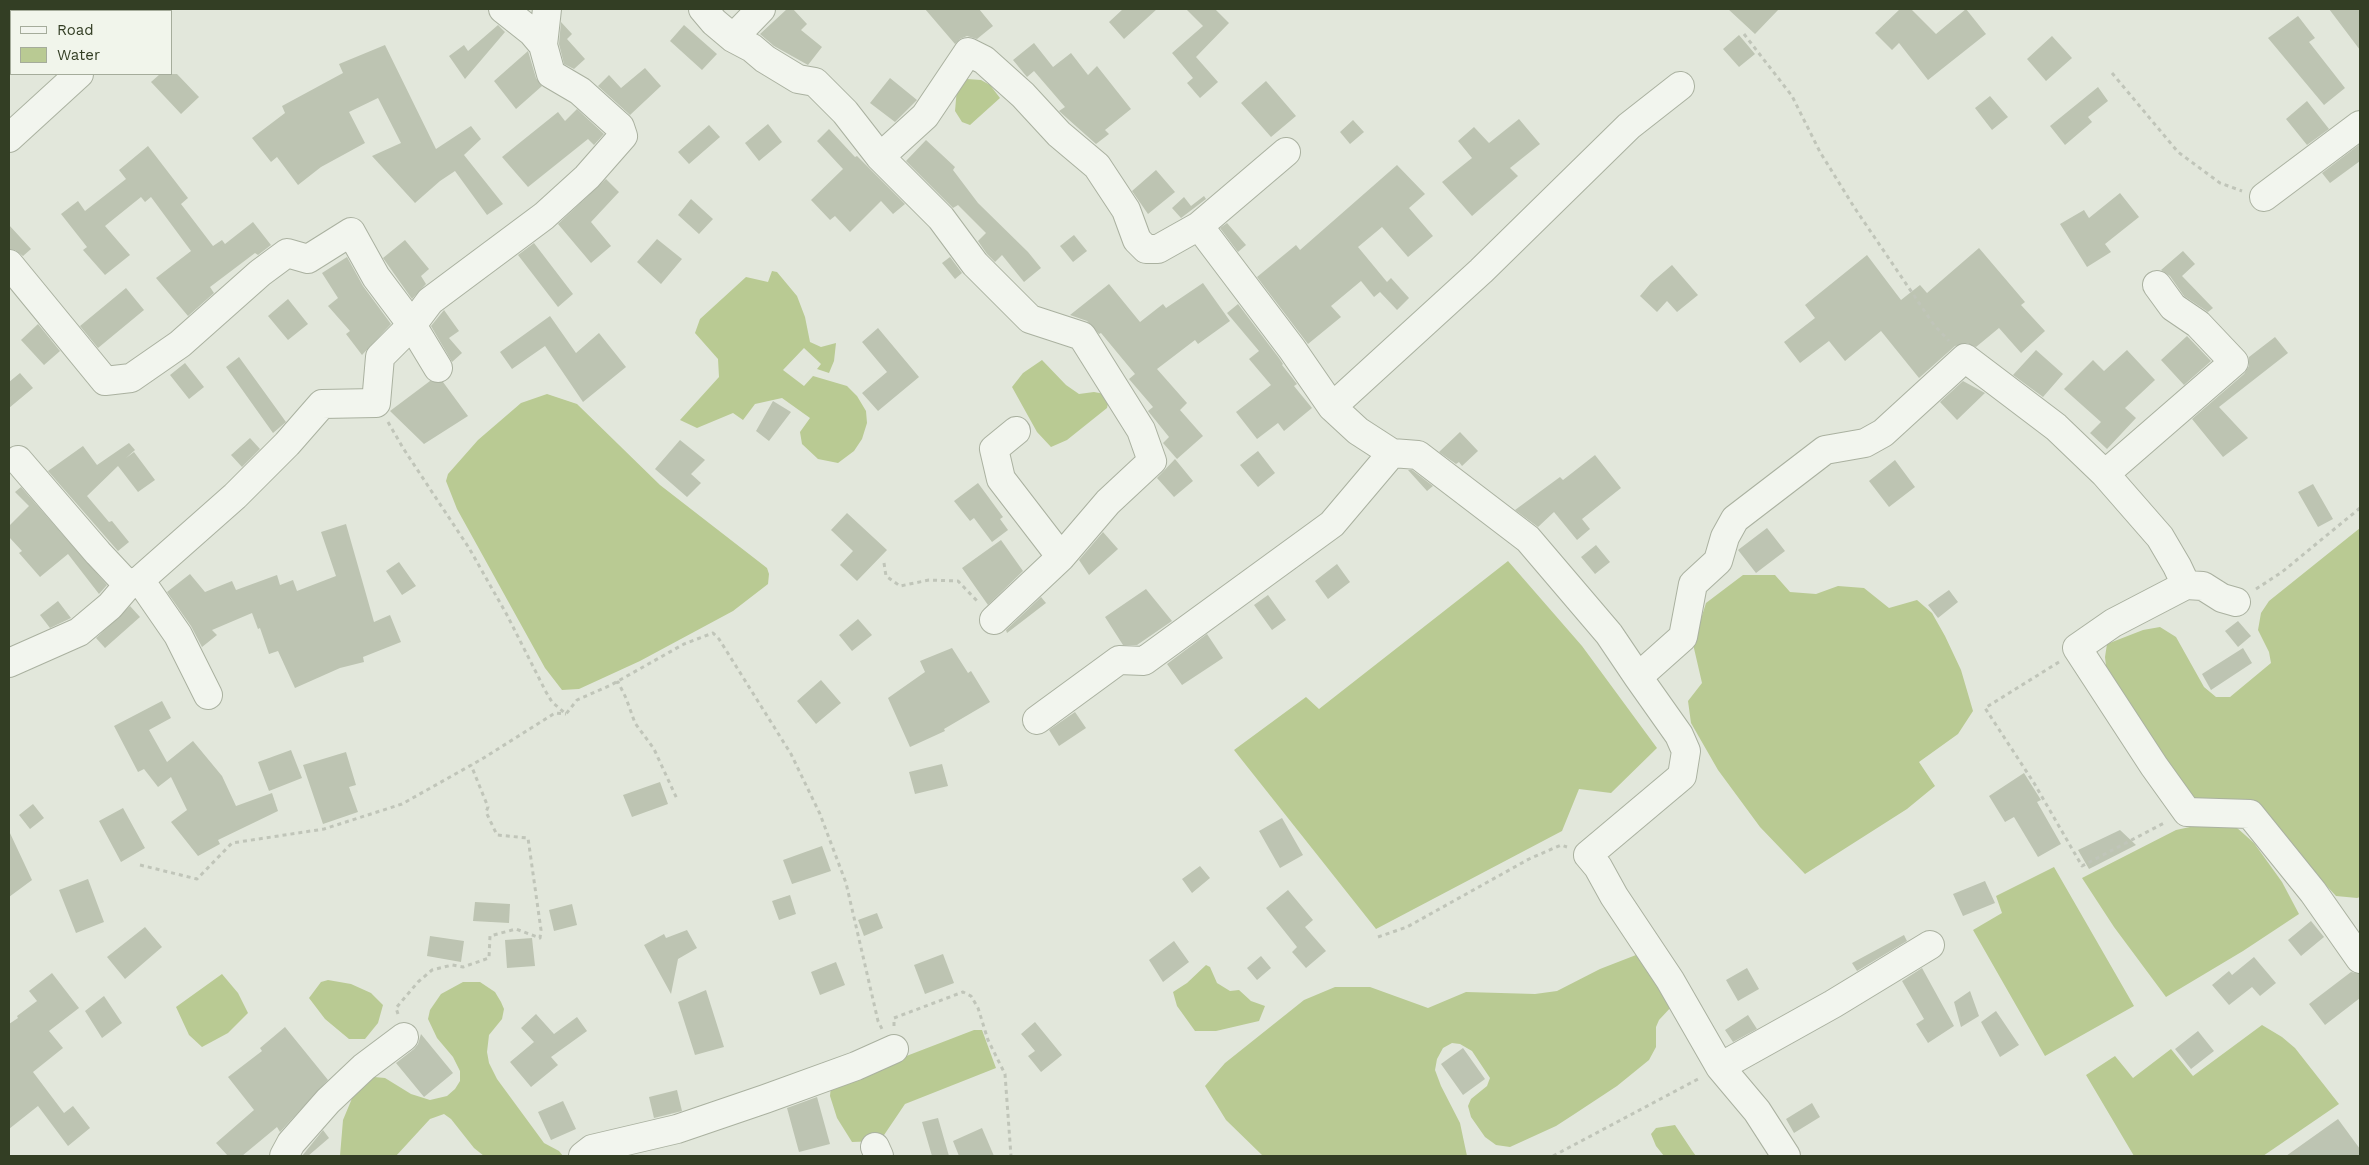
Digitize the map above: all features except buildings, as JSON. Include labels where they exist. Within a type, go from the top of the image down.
[{"type":"street","points":[[503,9],[532,32],[543,45]]},
{"type":"street","points":[[9,663],[80,632],[134,582],[235,496],[287,444],[322,404],[376,403],[380,357],[412,325],[430,300],[544,216],[587,177],[622,136],[620,127],[580,91],[551,74],[543,45],[547,9]]},
{"type":"street","points":[[703,9],[714,22],[733,38],[752,48],[764,59],[798,80],[815,82],[845,112],[880,157],[941,218],[974,264],[1030,319],[1082,336],[1141,430],[1152,461],[1108,502],[1061,556],[994,620]]},
{"type":"street","points":[[733,38],[761,9]]},
{"type":"street","points":[[880,157],[925,116],[968,52],[984,60],[1023,94],[1059,134],[1097,166],[1126,210],[1137,240],[1146,249],[1158,250],[1199,226],[1286,152]]},
{"type":"street","points":[[9,138],[79,75]]},
{"type":"street","points":[[1332,407],[1481,271],[1629,126],[1680,86]]},
{"type":"street","points":[[2264,197],[2360,125]]},
{"type":"street","points":[[1199,226],[1292,349],[1332,407],[1358,431],[1392,453],[1418,455],[1528,539],[1609,634],[1683,743],[1686,752],[1682,776],[1588,855],[1598,867],[1614,896],[1670,980],[1720,1067],[1757,1111],[1786,1156]]},
{"type":"street","points":[[9,264],[105,381],[131,378],[180,344],[260,273],[286,253],[308,260],[351,232],[376,277],[412,325],[438,368]]},
{"type":"street","points":[[2105,474],[2234,362],[2198,324],[2173,307],[2157,285]]},
{"type":"street","points":[[1638,677],[1683,637],[1693,584],[1718,561],[1724,537],[1735,519],[1825,450],[1865,443],[1883,433],[1965,358],[2056,427],[2105,474],[2160,537],[2186,585]]},
{"type":"street","points":[[1016,431],[994,449],[1001,479],[1061,556]]},
{"type":"street","points":[[1037,720],[1119,660],[1144,661],[1332,524],[1392,453]]},
{"type":"street","points":[[18,460],[47,496],[134,582],[178,635],[208,695]]},
{"type":"street","points":[[2236,602],[2222,598],[2203,586],[2186,585],[2113,623],[2077,648],[2154,766],[2187,812],[2250,814],[2314,892],[2360,959]]},
{"type":"street","points":[[1720,1067],[1833,1004],[1930,945]]},
{"type":"street","points":[[284,1156],[291,1143],[328,1101],[364,1067],[404,1037]]},
{"type":"street","points":[[582,1156],[592,1149],[677,1129],[765,1099],[856,1066],[894,1049]]},
{"type":"path","points":[[1744,34],[1792,96],[1820,152],[1854,207],[1934,325],[1965,358]]},
{"type":"path","points":[[2112,73],[2178,152],[2220,183],[2264,197]]},
{"type":"path","points":[[376,403],[456,528],[507,615],[552,702],[566,714]]},
{"type":"path","points":[[2236,602],[2282,572],[2360,508]]},
{"type":"path","points":[[884,563],[886,576],[900,586],[929,580],[958,581],[994,620]]},
{"type":"path","points":[[611,685],[700,637],[713,633],[719,638],[791,754],[820,814],[846,883],[878,1021],[894,1049]]},
{"type":"path","points":[[2077,648],[2057,663],[1985,708],[2034,783],[2082,866],[2187,812]]},
{"type":"path","points":[[566,714],[577,700],[618,682],[635,723],[654,750],[677,799]]},
{"type":"path","points":[[140,865],[197,879],[232,843],[332,827],[402,804],[472,765],[556,714],[566,714]]},
{"type":"path","points":[[404,1037],[396,1008],[418,982],[432,970],[452,965],[463,967],[489,958],[490,936],[516,929],[540,938],[541,930],[528,838],[497,835],[486,812],[488,807],[472,765]]},
{"type":"path","points":[[1378,937],[1407,927],[1491,878],[1561,845],[1588,855]]},
{"type":"path","points":[[894,1049],[894,1018],[963,992],[971,996],[978,1008],[988,1040],[1005,1074],[1010,1156]]},
{"type":"path","points":[[1553,1156],[1720,1067]]},
{"type":"water","points":[[967,79],[981,80],[990,85],[1000,98],[970,125],[962,122],[955,111],[957,88]]},
{"type":"water","points":[[772,271],[777,272],[797,296],[805,317],[810,342],[821,347],[836,343],[834,361],[829,373],[817,369],[821,364],[804,348],[783,370],[804,386],[813,376],[847,386],[857,396],[866,411],[867,423],[862,439],[854,451],[838,463],[818,459],[802,444],[800,432],[810,418],[782,398],[755,404],[743,420],[733,413],[697,428],[680,420],[719,377],[718,359],[695,333],[700,319],[746,277],[768,282]]},
{"type":"water","points":[[1042,360],[1066,385],[1079,394],[1094,392],[1110,395],[1107,408],[1067,440],[1051,447],[1037,432],[1012,387],[1023,373]]},
{"type":"water","points":[[547,394],[577,404],[660,485],[767,568],[769,574],[768,584],[733,611],[640,661],[579,689],[562,690],[545,668],[457,509],[446,481],[448,474],[478,440],[521,403]]},
{"type":"water","points":[[2360,528],[2360,897],[2357,898],[2336,896],[2281,837],[2200,806],[2180,790],[2107,675],[2105,657],[2107,644],[2143,630],[2160,627],[2176,637],[2204,687],[2216,697],[2230,697],[2271,663],[2269,652],[2258,630],[2261,613],[2269,601]]},
{"type":"water","points":[[1508,561],[1582,646],[1657,748],[1611,793],[1579,789],[1562,831],[1376,929],[1234,750],[1306,697],[1319,709]]},
{"type":"water","points":[[1743,575],[1775,575],[1790,592],[1816,594],[1838,586],[1864,588],[1889,608],[1917,600],[1932,613],[1945,636],[1961,670],[1973,711],[1958,734],[1919,762],[1935,786],[1907,809],[1805,874],[1760,827],[1718,770],[1691,723],[1688,701],[1702,683],[1693,644],[1706,603]]},
{"type":"water","points":[[2213,822],[2236,827],[2254,843],[2282,882],[2299,914],[2243,951],[2166,997],[2114,927],[2082,878],[2176,830]]},
{"type":"water","points":[[2054,867],[2134,1006],[2045,1056],[1973,930],[2002,913],[1996,896]]},
{"type":"water","points":[[1636,955],[1646,964],[1673,1005],[1659,1020],[1656,1027],[1656,1047],[1649,1060],[1617,1086],[1556,1126],[1510,1147],[1496,1145],[1485,1137],[1471,1117],[1468,1106],[1471,1099],[1487,1086],[1490,1078],[1472,1051],[1460,1044],[1452,1043],[1443,1048],[1437,1059],[1435,1070],[1460,1123],[1467,1156],[1263,1156],[1226,1120],[1205,1086],[1225,1063],[1304,1000],[1335,987],[1370,987],[1428,1008],[1466,992],[1535,994],[1557,991],[1600,969]]},
{"type":"water","points":[[1206,965],[1210,967],[1217,983],[1230,991],[1239,990],[1251,1001],[1265,1006],[1259,1021],[1216,1031],[1195,1031],[1177,1006],[1173,992],[1187,983]]},
{"type":"water","points":[[222,974],[238,993],[248,1013],[228,1033],[202,1047],[189,1035],[176,1007]]},
{"type":"water","points":[[328,980],[351,984],[371,993],[383,1005],[378,1023],[365,1039],[349,1039],[325,1019],[309,998],[321,982]]},
{"type":"water","points":[[463,982],[480,982],[495,992],[501,1002],[504,1009],[502,1019],[489,1035],[487,1052],[489,1063],[497,1079],[544,1143],[559,1151],[563,1156],[484,1156],[474,1148],[451,1119],[444,1114],[430,1119],[396,1156],[340,1156],[343,1120],[353,1096],[365,1082],[374,1077],[385,1078],[411,1094],[430,1100],[447,1096],[455,1089],[460,1081],[460,1071],[453,1057],[437,1038],[428,1019],[430,1010],[441,994]]},
{"type":"water","points":[[2262,1025],[2282,1037],[2295,1048],[2339,1104],[2263,1156],[2134,1156],[2086,1075],[2115,1056],[2133,1078],[2171,1049],[2193,1076]]},
{"type":"water","points":[[974,1030],[982,1030],[996,1068],[905,1104],[880,1141],[852,1142],[837,1118],[830,1096],[831,1085]]},
{"type":"water","points":[[1675,1125],[1696,1156],[1664,1156],[1656,1146],[1651,1134],[1656,1128]]}]
